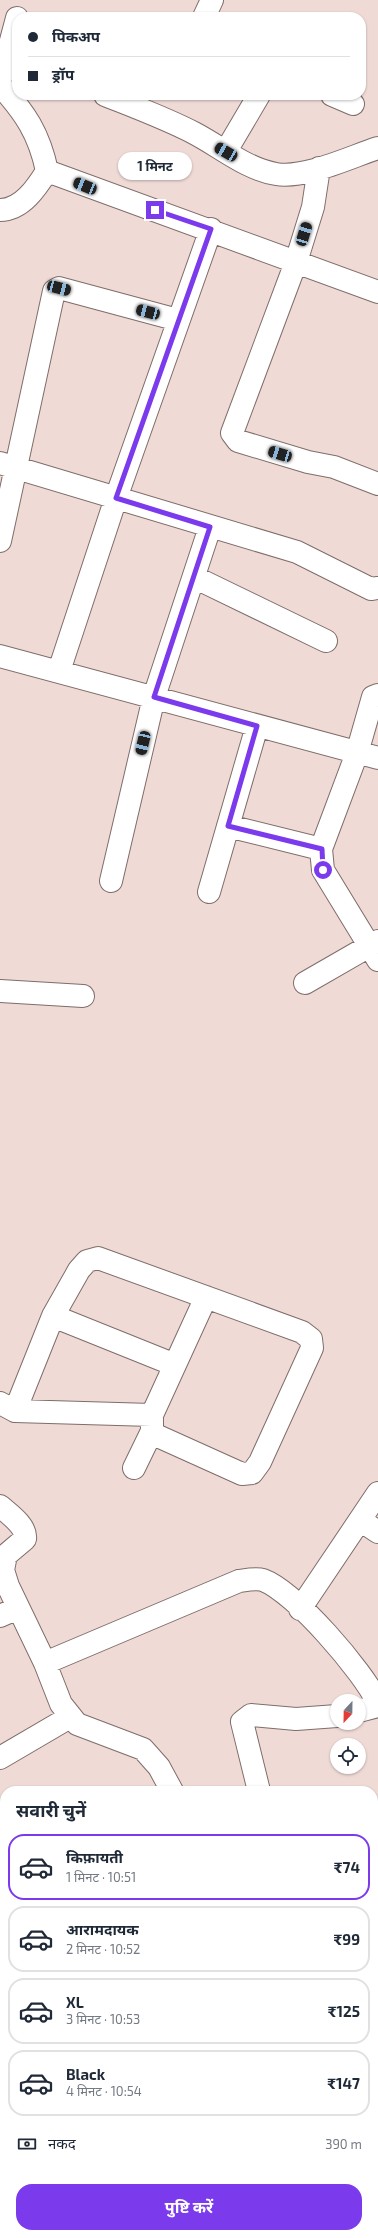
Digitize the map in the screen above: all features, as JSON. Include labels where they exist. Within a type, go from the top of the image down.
[{"type":"street","points":[[19,12],[22,0]]},
{"type":"street","points":[[206,12],[212,0]]},
{"type":"street","points":[[12,40],[0,84],[12,98]]},
{"type":"street","points":[[0,210],[17,205],[38,186],[47,171],[42,149],[35,130],[24,112],[14,100]]},
{"type":"street","points":[[117,100],[188,130],[248,164],[276,174],[303,173],[378,148]]},
{"type":"street","points":[[226,152],[256,100]]},
{"type":"street","points":[[344,100],[353,104]]},
{"type":"street","points":[[319,168],[313,207],[296,262],[232,433],[238,441],[308,462],[334,467],[378,484]]},
{"type":"street","points":[[47,171],[85,186],[211,229],[378,292]]},
{"type":"street","points":[[59,671],[116,498],[211,229]]},
{"type":"street","points":[[0,541],[8,466],[54,291],[59,288],[178,320]]},
{"type":"street","points":[[8,466],[297,552],[371,588],[378,588]]},
{"type":"street","points":[[111,881],[154,697],[210,527]]},
{"type":"street","points":[[194,577],[326,641]]},
{"type":"street","points":[[0,656],[378,758]]},
{"type":"street","points":[[305,983],[375,949],[323,870],[322,849],[357,753],[373,698],[378,695]]},
{"type":"street","points":[[209,892],[257,726]]},
{"type":"street","points":[[228,826],[322,849]]},
{"type":"street","points":[[0,991],[83,996]]},
{"type":"street","points":[[98,1258],[206,1297],[302,1332],[311,1339],[312,1348],[252,1473],[242,1474],[152,1424],[8,1407],[53,1316],[79,1270],[87,1261],[98,1258]]},
{"type":"street","points":[[134,1468],[175,1365],[206,1297]]},
{"type":"street","points":[[53,1316],[175,1365]]},
{"type":"street","points":[[0,1506],[23,1528],[26,1534],[25,1539],[6,1555],[3,1562],[3,1570],[8,1586],[9,1612],[45,1663],[62,1704],[70,1717],[77,1724],[143,1749],[159,1766],[169,1786]]},
{"type":"street","points":[[372,1507],[378,1532]]},
{"type":"street","points":[[300,1609],[372,1507]]},
{"type":"street","points":[[45,1663],[238,1581],[261,1579],[278,1588],[343,1651],[378,1705],[366,1709]]},
{"type":"street","points":[[258,1786],[242,1722],[251,1715],[296,1719],[330,1717]]},
{"type":"street","points":[[0,1758],[70,1717]]},
{"type":"route","points":[[155,210],[211,229],[116,498],[210,527],[154,697],[257,726],[228,826],[322,849],[320,858],[323,870]]}]
